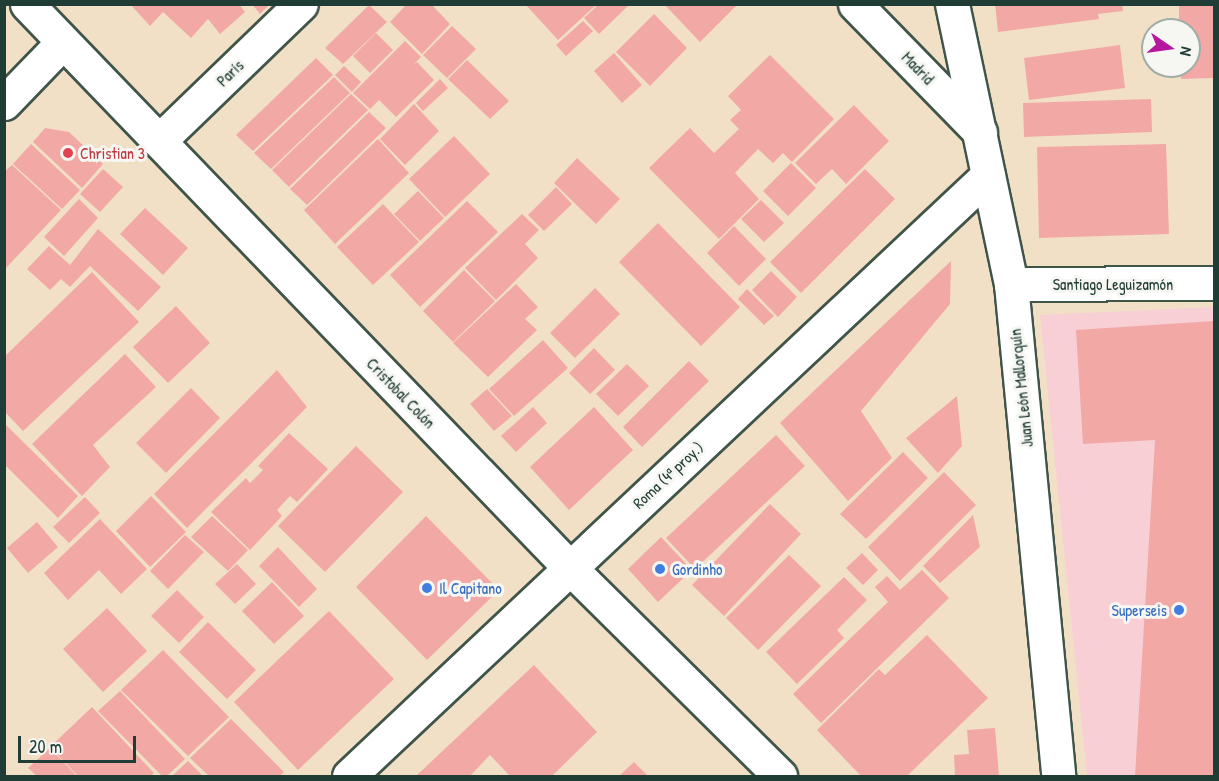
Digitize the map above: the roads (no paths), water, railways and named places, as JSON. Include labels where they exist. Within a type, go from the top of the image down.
[{"type":"street","name":"Cristobal Colón","points":[[27,4],[569,567],[780,777]]},
{"type":"street","name":"París","points":[[159,141],[301,4]]},
{"type":"street","name":"Madrid","points":[[855,4],[980,132]]},
{"type":"street","name":"Juan León Mallorquín","points":[[952,4],[1011,284],[1058,777]]},
{"type":"street","points":[[4,104],[63,42]]},
{"type":"street","name":"Roma (4ª proy.)","points":[[349,777],[569,567],[988,175]]},
{"type":"street","name":"Santiago Leguizamón","points":[[1011,284],[1215,283]]},
{"type":"place","name":"Christian 3","points":[[68,153]]},
{"type":"place","name":"Gordinho","points":[[660,569]]},
{"type":"place","name":"Il Capitano","points":[[427,588]]},
{"type":"place","name":"Superseis","points":[[1179,610]]}]
